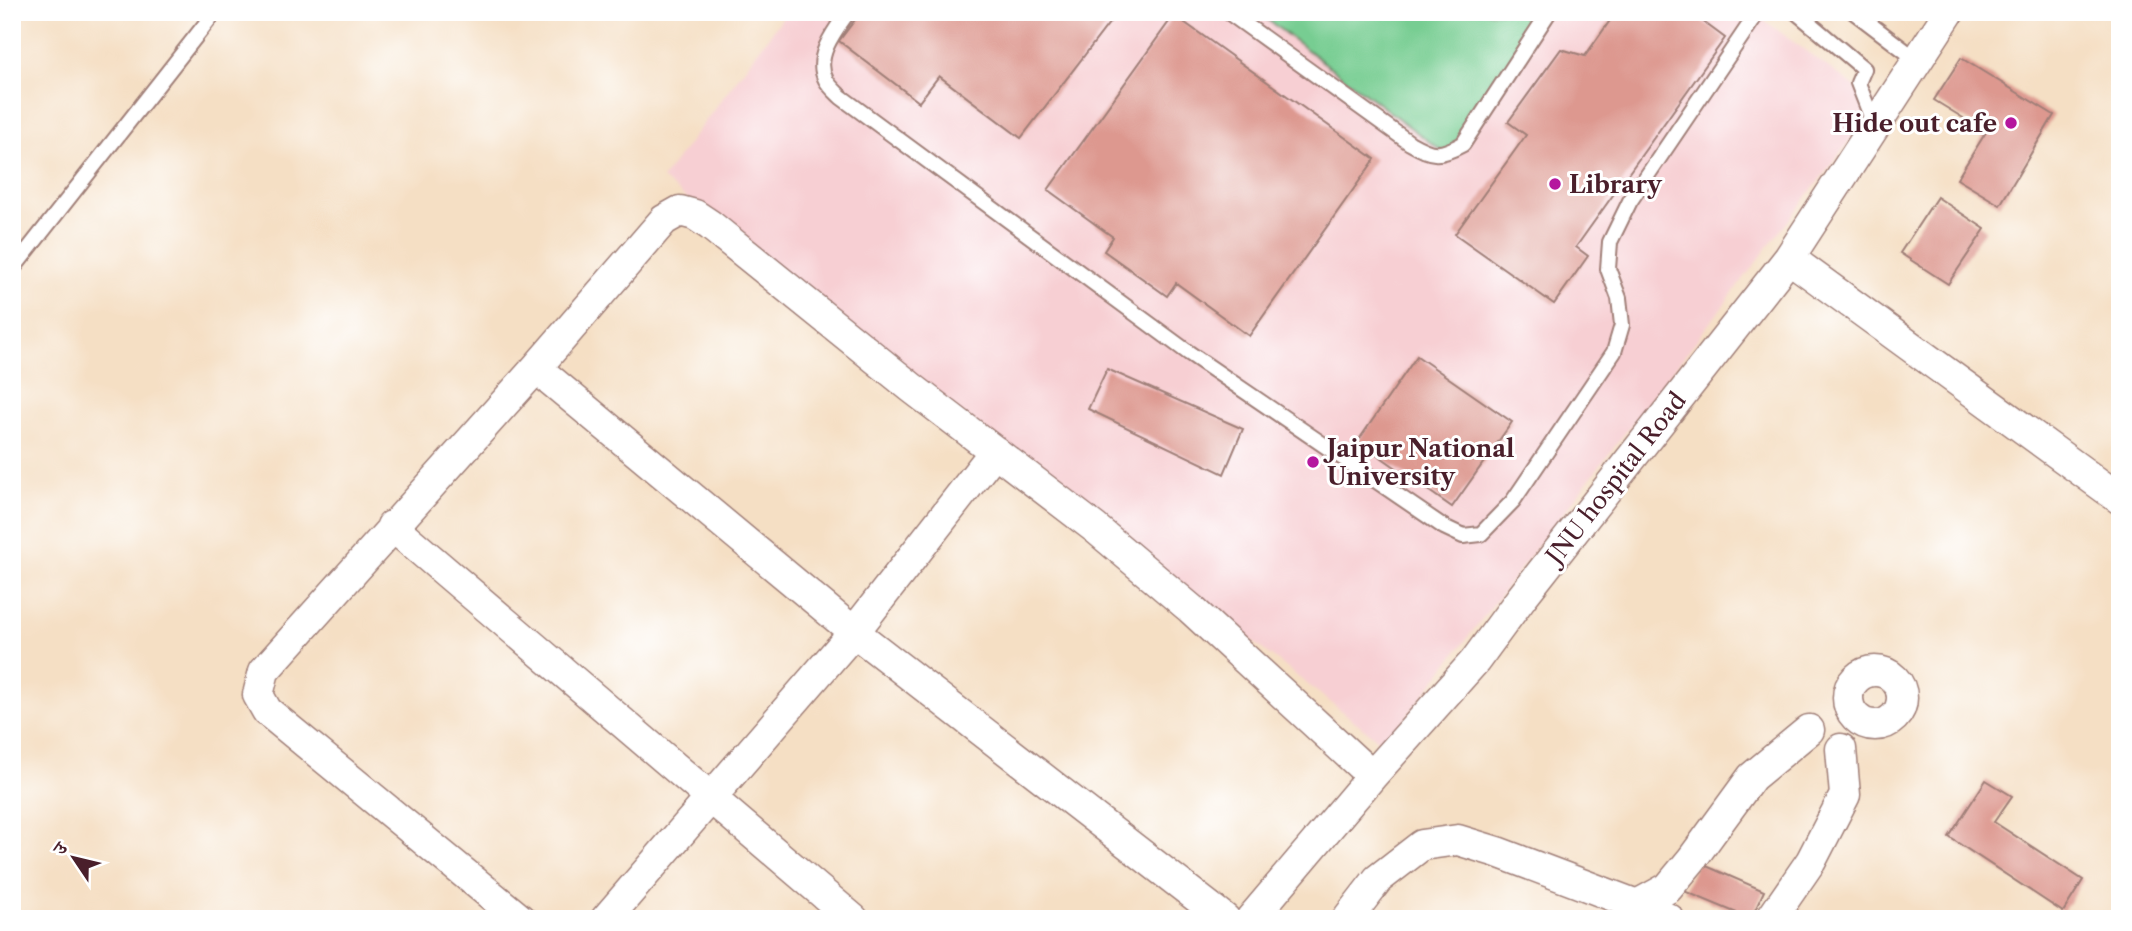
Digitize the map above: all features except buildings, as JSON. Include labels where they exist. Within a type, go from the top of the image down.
[{"type":"street","name":"JNU hospital Road","points":[[1251,919],[1372,776],[1475,662],[1522,597],[1788,258],[1949,12]]},
{"type":"street","points":[[520,919],[267,711],[258,695],[264,671],[536,368],[664,220],[680,211],[695,215],[710,225],[836,328],[1095,528],[1180,600],[1372,776]]},
{"type":"street","points":[[1788,258],[2120,499]]},
{"type":"street","points":[[536,368],[854,632],[1225,919]]},
{"type":"street","points":[[606,919],[854,632],[995,451]]},
{"type":"street","points":[[392,526],[853,919]]},
{"type":"street","points":[[1824,705],[1840,705],[1853,715],[1856,731],[1848,745],[1833,751],[1818,746],[1812,740],[1809,730],[1812,715],[1824,705]]},
{"type":"street","points":[[1633,912],[1668,888],[1752,777],[1809,730]]},
{"type":"street","points":[[1770,919],[1811,861],[1845,795],[1841,749]]},
{"type":"street","points":[[1347,919],[1378,879],[1422,845],[1458,840],[1633,912],[1669,919]]},
{"type":"lane","points":[[12,270],[215,12]]},
{"type":"lane","points":[[848,12],[830,37],[823,60],[825,78],[841,97],[1189,353],[1444,527],[1463,536],[1481,534],[1513,501],[1614,352],[1622,325],[1619,298],[1608,269],[1610,242],[1630,201],[1758,12]]},
{"type":"lane","points":[[1228,12],[1429,154],[1446,153],[1463,144],[1549,12]]},
{"type":"lane","points":[[1797,12],[1864,69],[1858,83],[1874,124]]},
{"type":"lane","points":[[1854,12],[1917,60]]},
{"type":"shaded area","name":"Jaipur National University","points":[[787,12],[1753,12],[1878,104],[1385,745],[662,179]]},
{"type":"green space","points":[[1257,12],[1544,12],[1447,155]]},
{"type":"place","name":"Hide out cafe","points":[[2011,123]]},
{"type":"place","name":"Library","points":[[1555,184]]},
{"type":"place","name":"Jaipur National University","points":[[1313,462]]}]
